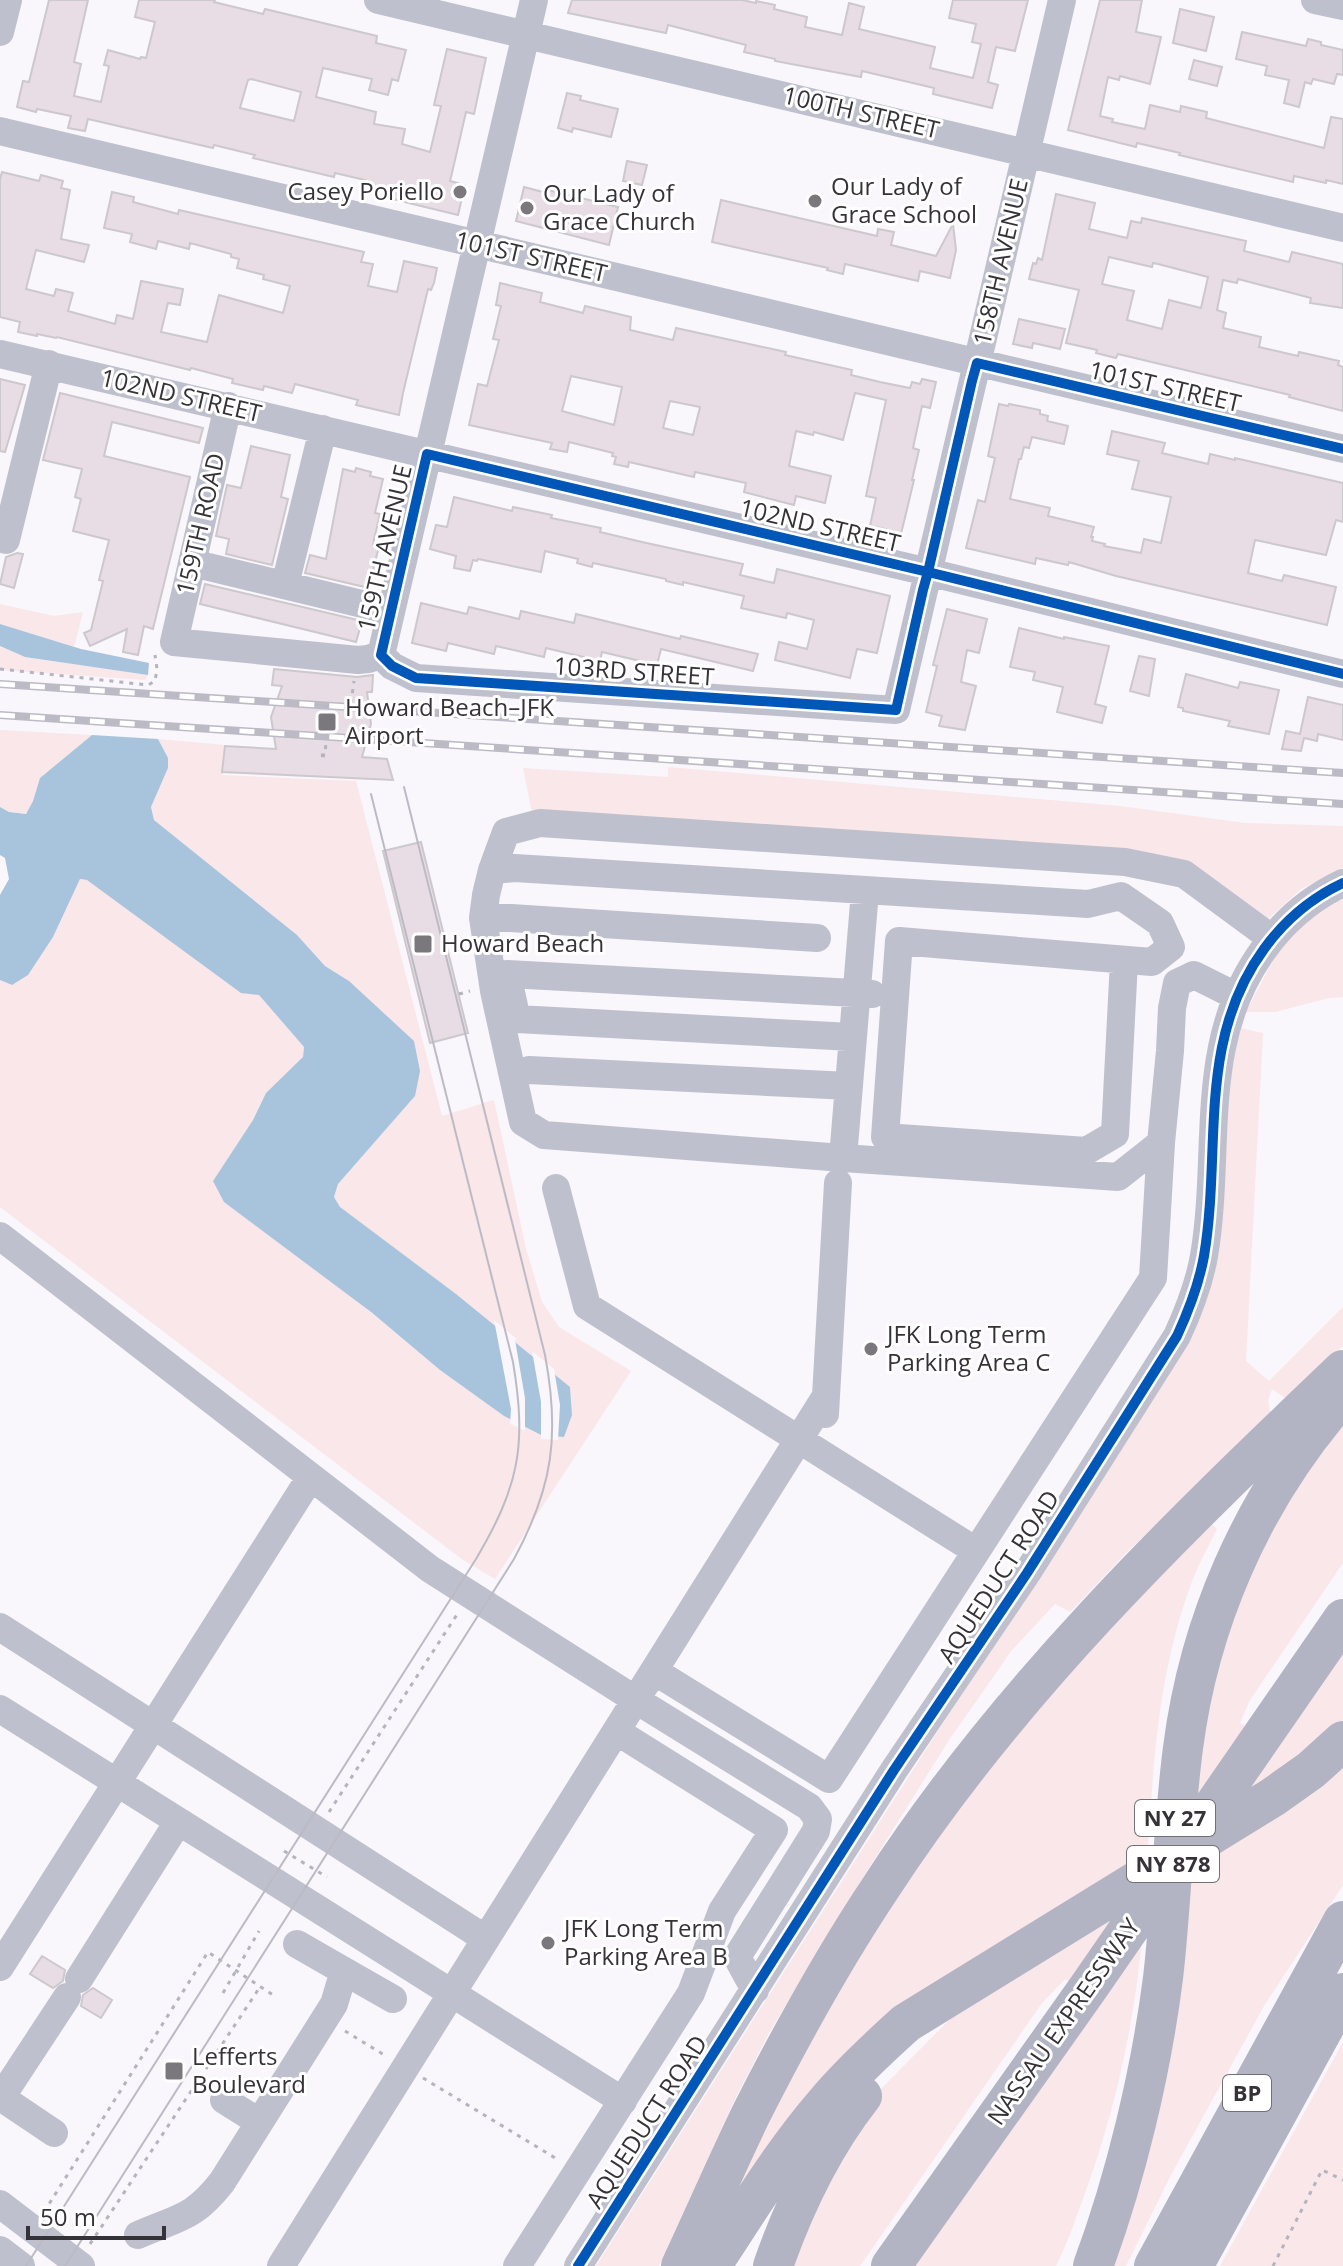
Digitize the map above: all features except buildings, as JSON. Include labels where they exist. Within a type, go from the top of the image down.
[{"type":"highway","points":[[681,2266],[750,2116],[796,2028],[880,1887],[939,1804],[1024,1695],[1101,1609],[1238,1470],[1343,1370]]},
{"type":"highway","name":"NY 27","points":[[1093,2266],[1122,2175],[1157,2021],[1183,1745],[1205,1646],[1227,1580],[1263,1507],[1306,1441],[1343,1396]]},
{"type":"highway","name":"NASSAU EXPRESSWAY","points":[[891,2266],[1343,1619]]},
{"type":"highway","points":[[711,2266],[791,2147],[823,2107],[856,2070],[906,2023],[1273,1797],[1311,1770],[1343,1741]]},
{"type":"highway","name":"BP","points":[[1154,2266],[1343,1921]]},
{"type":"highway","points":[[773,2266],[810,2178],[857,2103],[914,2037],[988,1974]]},
{"type":"highway","name":"BP","points":[[1193,2266],[1343,1993]]},
{"type":"highway","points":[[1211,2266],[1281,2104]]},
{"type":"street","points":[[0,32],[8,0]]},
{"type":"street","name":"100TH STREET","points":[[378,0],[1343,228]]},
{"type":"street","name":"159TH AVENUE","points":[[382,652],[534,0]]},
{"type":"street","name":"158TH AVENUE","points":[[896,710],[1062,0]]},
{"type":"street","points":[[1315,0],[1343,6]]},
{"type":"street","name":"101ST STREET","points":[[0,131],[1343,449]]},
{"type":"street","name":"102ND STREET","points":[[0,354],[928,572],[1343,674]]},
{"type":"street","points":[[6,540],[49,364]]},
{"type":"street","name":"159TH ROAD","points":[[165,648],[192,563],[228,406]]},
{"type":"street","points":[[285,585],[323,429]]},
{"type":"street","points":[[192,563],[391,611]]},
{"type":"street","points":[[165,648],[358,660],[382,652]]},
{"type":"street","name":"103RD STREET","points":[[382,652],[392,666],[416,678],[896,710]]},
{"type":"street","points":[[1161,1143],[1118,1177],[841,1171],[544,1135],[523,1122],[516,1099],[483,918],[492,870],[506,832],[540,823],[1125,862],[1184,874],[1271,938]]},
{"type":"street","points":[[1121,896],[1125,862]]},
{"type":"street","points":[[492,870],[515,868],[1088,904],[1121,896],[1160,923],[1171,947],[1152,962],[899,941],[885,1137],[1086,1151],[1115,1134],[1124,961]]},
{"type":"street","name":"AQUEDUCT ROAD","points":[[578,2266],[902,1758],[1061,1520],[1160,1365],[1186,1318],[1204,1252],[1217,1077],[1224,1035],[1236,996],[1271,938],[1307,904],[1343,883]]},
{"type":"street","points":[[281,2266],[654,1671],[810,1446],[826,1396],[865,891]]},
{"type":"street","points":[[483,918],[817,938]]},
{"type":"street","points":[[1166,951],[1184,980]]},
{"type":"street","points":[[544,1135],[507,974],[895,996]]},
{"type":"street","points":[[654,1671],[829,1779],[1153,1278],[1161,1143],[1172,1008],[1177,983],[1194,975],[1236,996]]},
{"type":"street","points":[[517,1019],[852,1037]]},
{"type":"street","points":[[529,1070],[849,1086]]},
{"type":"street","points":[[556,1188],[587,1306],[976,1551]]},
{"type":"street","points":[[0,1236],[430,1569],[809,1807],[818,1819],[816,1831],[737,1957],[755,1990]]},
{"type":"street","points":[[0,1967],[310,1478]]},
{"type":"street","points":[[0,1627],[486,1939]]},
{"type":"street","points":[[0,1709],[623,2101]]},
{"type":"street","points":[[517,2266],[691,1993],[722,1911],[774,1830],[616,1731]]},
{"type":"street","points":[[54,2133],[1,2098],[178,1822]]},
{"type":"street","points":[[297,1944],[393,1999]]},
{"type":"street","points":[[138,2235],[190,2214],[222,2182],[334,2004],[344,1971]]},
{"type":"street","points":[[224,2100],[259,2122]]},
{"type":"street","points":[[1,2206],[84,2257]]},
{"type":"street","points":[[0,2250],[21,2266]]},
{"type":"path","points":[[0,669],[148,685],[155,681],[165,648]]},
{"type":"path","points":[[351,703],[355,674]]},
{"type":"path","points":[[325,756],[318,755],[325,755],[326,742]]},
{"type":"path","points":[[325,1818],[458,1613]]},
{"type":"path","points":[[284,1851],[327,1877]]},
{"type":"path","points":[[301,1861],[305,1853]]},
{"type":"path","points":[[223,1993],[259,1931]]},
{"type":"path","points":[[43,2213],[208,1952],[273,1995]]},
{"type":"path","points":[[84,2257],[260,1987]]},
{"type":"path","points":[[340,2027],[578,2172]]},
{"type":"path","points":[[1273,2266],[1322,2170],[1343,2180]]},
{"type":"shaded area","points":[[0,604],[54,616],[83,612],[74,647],[0,624]]},
{"type":"shaded area","points":[[0,646],[25,657],[148,675],[145,680],[0,670]]},
{"type":"shaded area","points":[[0,730],[92,735],[40,778],[26,814],[9,812],[0,807]]},
{"type":"shaded area","points":[[158,739],[225,745],[223,775],[356,781],[442,1116],[494,1100],[526,1249],[542,1302],[559,1327],[631,1371],[495,1579],[463,1560],[0,1207],[0,980],[12,985],[53,937],[80,879],[87,880],[259,995],[304,1047],[303,1058],[266,1093],[253,1120],[213,1181],[440,1370],[504,1416],[541,1435],[334,1197],[338,1184],[415,1096],[349,981],[325,966],[297,935],[154,820],[151,807],[168,768],[168,758]]},
{"type":"shaded area","points":[[668,767],[1120,806],[1245,823],[1343,826],[1343,868],[1301,889],[1267,920],[1200,874],[536,832],[523,768],[668,777]]},
{"type":"shaded area","points":[[1343,900],[1343,997],[1275,1012],[1246,1012],[1280,947],[1329,902]]},
{"type":"shaded area","points":[[1240,1028],[1263,1033],[1246,1361],[1269,1381],[1343,1307],[1343,1346],[1285,1398],[1272,1389],[1268,1400],[1271,1417],[1129,1550],[1070,1612],[1055,1604],[1012,1650],[949,1740],[769,2033],[736,2097],[659,2266],[596,2266],[1180,1352],[1228,1075]]},
{"type":"shaded area","points":[[1343,1423],[1343,1563],[1250,1700],[1240,1723],[1271,1743],[1343,1644],[1343,1719],[1338,1726],[1343,1761],[1343,1885],[1264,2006],[1172,2173],[1126,2266],[1105,2266],[1193,1739],[1257,1540]]},
{"type":"shaded area","points":[[1206,1519],[1217,1529],[1194,1577],[1177,1627],[1160,1714],[1142,1938],[1128,2035],[1096,2162],[1056,2266],[906,2266],[1095,2000],[1065,1979],[1042,2003],[860,2266],[783,2266],[876,2094],[961,2008],[952,1972],[701,2266],[744,2149],[847,1959],[1004,1734]]},
{"type":"shaded area","points":[[1343,2042],[1343,2266],[1220,2266],[1226,2255]]},
{"type":"water","points":[[0,624],[81,649],[149,663],[148,675],[25,657],[0,646]]},
{"type":"water","points":[[92,735],[158,739],[168,758],[168,768],[151,807],[154,820],[297,935],[325,966],[349,981],[414,1041],[420,1071],[415,1096],[338,1184],[334,1197],[340,1207],[456,1294],[570,1387],[572,1415],[564,1437],[541,1435],[504,1416],[224,1202],[213,1181],[253,1120],[266,1093],[303,1057],[304,1047],[259,995],[241,993],[87,880],[80,879],[53,937],[28,975],[12,985],[0,980],[0,895],[9,879],[5,858],[0,855],[0,807],[9,812],[26,814],[40,778]]},
{"type":"pier","points":[[494,1320],[517,1339],[525,1398],[525,1431],[510,1424],[511,1409]]},
{"type":"pier","points":[[532,1351],[554,1369],[560,1405],[558,1440],[541,1439],[541,1402]]},
{"type":"tram line","points":[[65,2266],[514,1559],[545,1484],[552,1436],[550,1384],[545,1355],[404,787]]},
{"type":"tram line","points":[[26,2266],[476,1559],[502,1509],[516,1465],[519,1418],[513,1362],[371,794]]},
{"type":"railway","points":[[0,684],[1343,773]]},
{"type":"railway","points":[[0,715],[1343,804]]},
{"type":"cycle path","points":[[1343,449],[977,363],[972,381],[928,572],[923,590],[896,710],[416,678],[392,666],[381,655],[427,454],[928,572],[1343,674]]},
{"type":"cycle path","points":[[578,2266],[894,1770],[1027,1573],[1177,1336],[1193,1297],[1204,1256],[1215,1097],[1228,1021],[1243,985],[1272,938],[1309,903],[1343,883]]},
{"type":"place","name":"Casey Poriello","points":[[460,192]]},
{"type":"place","name":"Our Lady of Grace School","points":[[815,201]]},
{"type":"place","name":"Our Lady of Grace Church","points":[[527,208]]},
{"type":"place","name":"Howard Beach–JFK Airport","points":[[327,722]]},
{"type":"place","name":"Howard Beach","points":[[423,944]]},
{"type":"place","name":"JFK Long Term Parking Area C","points":[[871,1349]]},
{"type":"place","name":"JFK Long Term Parking Area B","points":[[548,1943]]},
{"type":"place","name":"Lefferts Boulevard","points":[[174,2071]]}]
